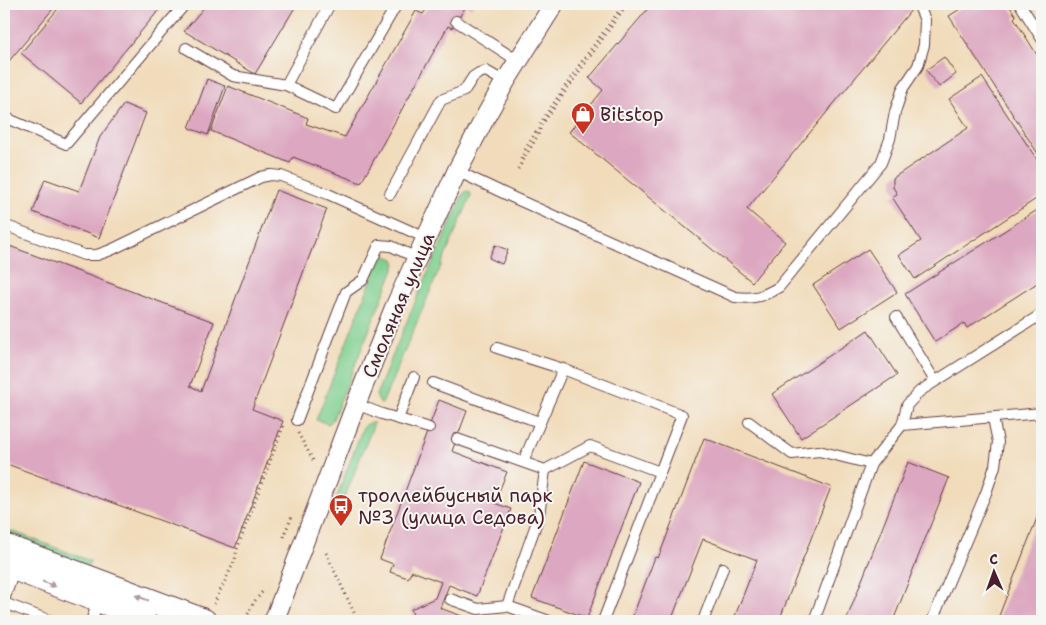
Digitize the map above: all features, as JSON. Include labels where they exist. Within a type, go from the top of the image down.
[{"type":"street","name":"Смоляная улица","points":[[274,621],[394,309],[456,171],[505,82],[554,4]]},
{"type":"street","points":[[11,559],[209,613]]},
{"type":"street","points":[[11,559],[98,603],[147,621]]},
{"type":"lane","points":[[4,117],[66,144],[185,4]]},
{"type":"lane","points":[[286,85],[330,4]]},
{"type":"lane","points":[[186,48],[233,76],[286,85],[336,109],[397,4]]},
{"type":"lane","points":[[456,171],[735,297],[749,298],[765,295],[778,287],[881,163],[890,139],[895,112],[903,88],[918,66],[924,46],[925,20],[918,4]]},
{"type":"lane","points":[[1020,4],[1042,40]]},
{"type":"lane","points":[[456,21],[518,61]]},
{"type":"lane","points":[[390,194],[441,100],[464,91],[473,77],[479,73],[486,72],[505,82]]},
{"type":"lane","points":[[4,225],[84,255],[97,255],[271,175],[281,176],[328,194],[426,238]]},
{"type":"lane","points":[[297,420],[346,292],[363,280],[379,245],[391,246],[417,258]]},
{"type":"lane","points":[[814,621],[871,464],[902,426],[907,405],[920,391],[1042,314]]},
{"type":"lane","points":[[896,317],[935,381]]},
{"type":"lane","points":[[497,348],[563,369],[682,414],[603,621]]},
{"type":"lane","points":[[523,462],[563,369]]},
{"type":"lane","points":[[398,419],[414,377]]},
{"type":"lane","points":[[433,382],[539,422]]},
{"type":"lane","points":[[356,404],[429,428]]},
{"type":"lane","points":[[902,426],[1042,413]]},
{"type":"lane","points":[[932,621],[986,493],[995,466],[998,442],[993,418]]},
{"type":"lane","points":[[750,422],[792,454],[819,451],[871,464]]},
{"type":"lane","points":[[457,439],[545,470],[590,446],[660,472]]},
{"type":"lane","points":[[507,606],[539,516],[545,470]]},
{"type":"lane","points":[[11,559],[4,602],[51,621]]},
{"type":"lane","points":[[703,621],[723,568]]},
{"type":"lane","points":[[450,599],[478,609],[507,606],[549,621]]},
{"type":"lane","points":[[91,621],[98,603]]},
{"type":"path","points":[[625,4],[541,126],[538,135],[518,169],[525,150],[544,117],[594,44],[625,4]]},
{"type":"path","points":[[209,613],[235,560],[237,549],[286,418],[297,420],[295,427],[316,465]]},
{"type":"path","points":[[326,553],[358,621]]},
{"type":"green space","points":[[470,192],[471,196],[382,404],[376,395],[418,295],[464,193]]},
{"type":"green space","points":[[386,256],[394,259],[396,264],[333,419],[329,424],[316,420],[379,260]]},
{"type":"green space","points":[[374,423],[337,517],[330,515],[363,427]]},
{"type":"green space","points":[[4,528],[90,561],[88,566],[31,545],[32,543],[24,540],[23,542],[4,535]]},
{"type":"building","points":[[4,4],[57,4],[4,67]]},
{"type":"building","points":[[62,4],[164,4],[81,103],[21,53]]},
{"type":"building","points":[[207,4],[297,4],[255,74],[184,31]]},
{"type":"building","points":[[430,4],[465,4],[465,8],[452,28],[448,26],[361,183],[293,157],[290,163],[211,131],[228,86],[308,118],[306,124],[345,137],[416,11],[423,14]]},
{"type":"building","points":[[465,4],[474,4],[471,8]]},
{"type":"building","points":[[652,4],[906,4],[912,9],[747,209],[785,242],[752,282],[569,132],[603,90],[589,78]]},
{"type":"building","points":[[968,4],[1008,4],[1016,16],[1014,18],[1042,63],[1042,160],[949,16]]},
{"type":"building","points":[[944,57],[956,74],[939,87],[926,70]]},
{"type":"building","points":[[982,77],[1042,167],[1042,195],[915,279],[899,255],[921,241],[892,197],[897,194],[893,187],[893,178],[968,128],[949,99]]},
{"type":"building","points":[[207,79],[225,86],[208,135],[189,128]]},
{"type":"building","points":[[124,104],[146,113],[99,238],[33,212],[45,179],[79,191],[100,137]]},
{"type":"building","points":[[276,190],[327,209],[252,409],[283,421],[235,548],[4,463],[4,244],[214,322],[190,386],[201,391]]},
{"type":"building","points":[[1042,207],[1042,280],[967,328],[964,323],[935,342],[905,294]]},
{"type":"building","points":[[495,245],[508,250],[502,264],[489,258]]},
{"type":"building","points":[[868,249],[897,292],[841,328],[813,285]]},
{"type":"building","points":[[868,330],[897,375],[801,438],[772,394]]},
{"type":"building","points":[[439,400],[467,411],[452,451],[507,472],[494,503],[511,509],[477,596],[449,585],[440,608],[475,621],[415,621],[411,609],[435,598],[441,582],[412,571],[408,578],[390,572],[393,564],[380,559]]},
{"type":"building","points":[[704,438],[831,487],[779,621],[733,621],[757,560],[703,539],[671,621],[631,621],[655,557],[658,558],[661,551]]},
{"type":"building","points":[[584,461],[639,482],[587,618],[532,598]]},
{"type":"building","points":[[908,462],[949,478],[893,621],[846,621]]},
{"type":"building","points":[[1042,505],[1042,602],[1035,621],[997,621]]},
{"type":"place","name":"Bitstop","points":[[583,135]]},
{"type":"place","name":"троллейбусный парк №3 (улица Седова)","points":[[341,527]]}]
